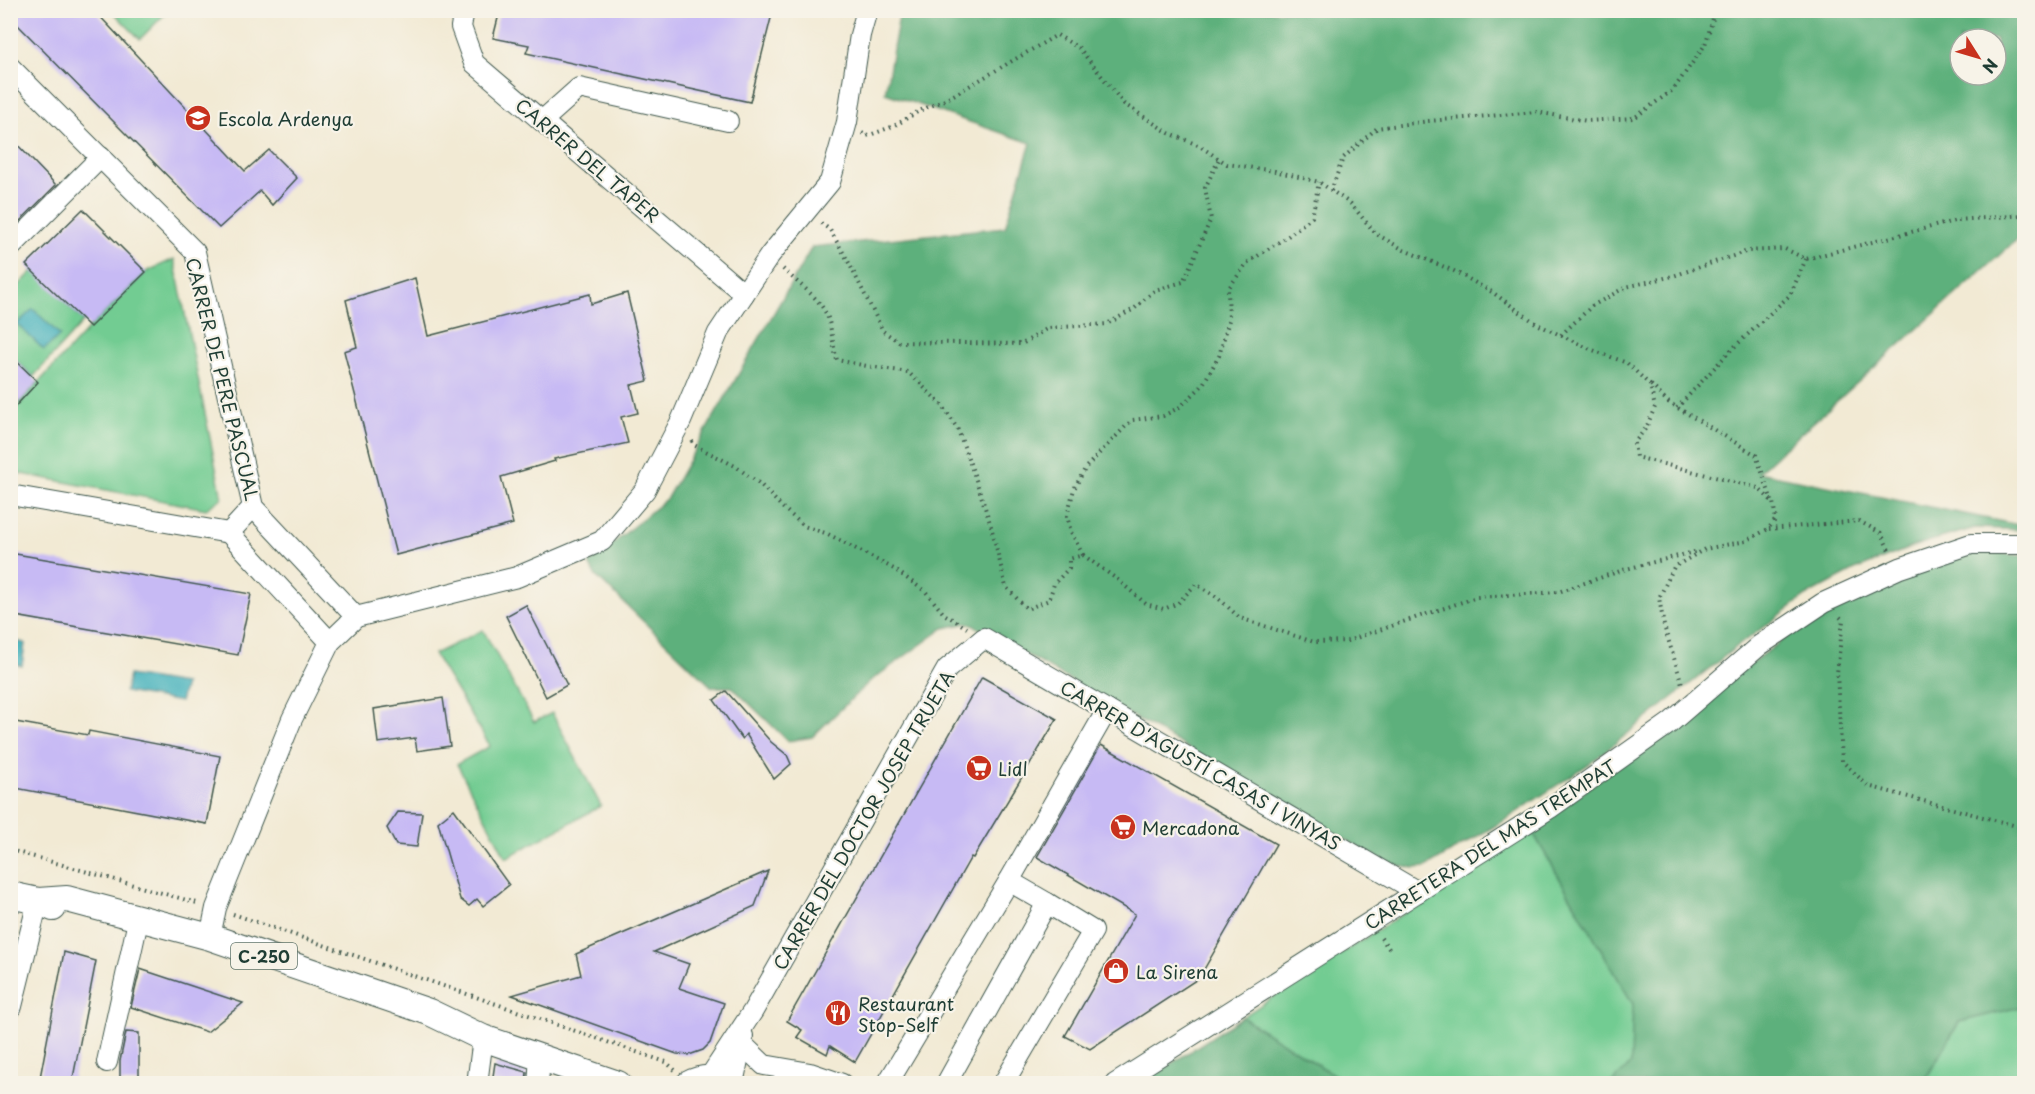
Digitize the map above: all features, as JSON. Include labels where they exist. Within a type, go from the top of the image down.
[{"type":"main road","name":"C-250","points":[[10,896],[38,901],[65,913],[136,930],[425,1026],[483,1038],[618,1083]]},
{"type":"main road","name":"C-250","points":[[38,901],[68,899],[210,937],[429,1012],[483,1038]]},
{"type":"street","name":"CARRER DEL TAPER","points":[[464,10],[461,27],[474,63],[744,294]]},
{"type":"street","points":[[210,937],[216,908],[292,719],[330,642],[356,617],[517,577],[602,541],[645,490],[681,421],[718,333],[770,255],[830,182],[847,122],[860,35],[867,10]]},
{"type":"street","name":"CARRER DE PERE PASCUAL","points":[[12,72],[101,157],[195,252],[253,507],[356,617]]},
{"type":"street","points":[[542,121],[579,88],[728,121]]},
{"type":"street","points":[[10,248],[101,157]]},
{"type":"street","points":[[10,495],[229,533],[330,642]]},
{"type":"street","points":[[229,533],[253,507]]},
{"type":"street","name":"CARRETERA DEL MAS TREMPAT","points":[[1115,1083],[1550,808],[1670,723],[1760,645],[1823,603],[1900,568],[1971,544],[2025,544]]},
{"type":"street","name":"CARRER D'AGUSTÍ CASAS I VINYAS","points":[[984,638],[1418,892]]},
{"type":"street","name":"CARRER DEL DOCTOR JOSEP TRUETA","points":[[710,1082],[753,1011],[947,669],[984,638]]},
{"type":"street","points":[[887,1083],[1009,881],[1107,710]]},
{"type":"street","points":[[1003,1083],[1093,931],[1009,881]]},
{"type":"street","points":[[11,1007],[38,901]]},
{"type":"street","points":[[946,1083],[1047,903]]},
{"type":"street","points":[[107,1062],[136,930]]},
{"type":"street","name":"CARRER DEL DOCTOR JOSEP TRUETA","points":[[710,1082],[741,1043],[753,1011]]},
{"type":"street","points":[[477,1083],[483,1038]]},
{"type":"street","points":[[741,1043],[764,1065],[810,1073],[842,1083]]},
{"type":"street","points":[[538,1083],[540,1057]]},
{"type":"path","points":[[1331,191],[1343,158],[1377,128],[1536,112],[1587,121],[1634,118],[1672,90],[1705,45],[1715,12],[1718,10]]},
{"type":"path","points":[[847,122],[867,136],[894,126],[987,77],[1057,35],[1079,48],[1124,104],[1169,133],[1198,145],[1227,164],[1275,171],[1319,182],[1351,204],[1376,234],[1492,292],[1537,324],[1627,363],[1668,402],[1756,455],[1773,502],[1776,519],[1768,529],[1746,541],[1626,569],[1558,592],[1477,597],[1347,641],[1314,642],[1240,618],[1218,598],[1196,584],[1178,603],[1164,609],[1146,604],[1083,555],[1071,532],[1067,516],[1074,489],[1086,466],[1132,420],[1163,416],[1180,407],[1202,386],[1222,347],[1229,320],[1228,290],[1247,262],[1288,236],[1312,217],[1319,182]]},
{"type":"path","points":[[807,210],[830,230],[883,331],[899,342],[1022,344],[1048,328],[1107,324],[1134,309],[1155,290],[1183,282],[1211,219],[1205,188],[1219,159]]},
{"type":"path","points":[[1561,335],[1592,306],[1626,287],[1674,276],[1748,251],[1785,249],[1806,259],[1958,220],[2025,215]]},
{"type":"path","points":[[770,255],[816,299],[828,317],[837,360],[908,372],[943,406],[958,430],[976,480],[991,526],[1006,587],[1027,609],[1049,600],[1054,584],[1069,568],[1069,559],[1083,555]]},
{"type":"path","points":[[1677,408],[1730,351],[1790,295],[1806,259]]},
{"type":"path","points":[[1650,385],[1655,407],[1646,428],[1634,443],[1636,457],[1758,488],[1773,502]]},
{"type":"path","points":[[681,421],[694,445],[735,466],[760,484],[804,526],[828,534],[894,569],[926,592],[944,614],[984,638]]},
{"type":"path","points":[[1768,529],[1859,521],[1881,533],[1900,568]]},
{"type":"path","points":[[1691,704],[1680,680],[1664,626],[1659,598],[1674,567],[1705,549]]},
{"type":"path","points":[[1823,603],[1843,620],[1837,673],[1842,761],[1868,786],[2025,828]]},
{"type":"path","points":[[10,850],[216,908],[666,1062],[710,1082]]},
{"type":"green space","points":[[112,11],[168,11],[140,39]]},
{"type":"green space","points":[[900,11],[2024,11],[2024,233],[1758,472],[2024,526],[2024,530],[1975,528],[1917,545],[1855,570],[1806,596],[1735,648],[1592,762],[1505,820],[1426,867],[1410,868],[1397,865],[1371,854],[968,623],[944,628],[869,682],[812,737],[788,741],[732,687],[712,687],[595,575],[589,564],[667,498],[812,247],[1005,227],[1031,143],[885,93]]},
{"type":"green space","points":[[174,259],[222,498],[206,509],[11,472],[11,412],[90,327],[146,272]]},
{"type":"green space","points":[[33,271],[84,321],[33,377],[11,355],[10,294]]},
{"type":"green space","points":[[1962,550],[2024,556],[2024,1006],[1959,1022],[1923,1083],[1611,1083],[1631,1064],[1633,1004],[1532,831],[1836,599]]},
{"type":"green space","points":[[483,630],[534,722],[552,713],[601,806],[506,858],[457,764],[490,746],[434,654]]},
{"type":"green space","points":[[1532,831],[1633,1004],[1631,1064],[1611,1083],[1347,1083],[1242,1017]]},
{"type":"green space","points":[[2024,1006],[2024,1083],[1923,1084],[1959,1022]]},
{"type":"green space","points":[[1242,1017],[1347,1083],[1142,1083]]},
{"type":"water","points":[[33,309],[60,335],[44,350],[17,324]]},
{"type":"water","points":[[11,640],[25,643],[22,666],[11,663]]},
{"type":"water","points":[[129,675],[185,684],[180,702],[125,692]]},
{"type":"building","points":[[10,10],[94,10],[245,171],[269,150],[297,178],[272,205],[260,191],[219,228],[10,17]]},
{"type":"building","points":[[500,10],[773,10],[750,102],[526,53],[529,45],[493,38]]},
{"type":"building","points":[[10,137],[56,185],[10,231]]},
{"type":"building","points":[[83,209],[146,272],[90,327],[26,265]]},
{"type":"building","points":[[415,278],[428,336],[590,294],[591,304],[627,293],[648,381],[631,385],[638,413],[621,417],[628,443],[554,459],[555,461],[501,477],[513,524],[396,555],[344,351],[357,347],[346,300]]},
{"type":"building","points":[[10,355],[38,382],[10,412]]},
{"type":"building","points":[[10,553],[251,594],[238,655],[10,615]]},
{"type":"building","points":[[526,605],[567,685],[546,697],[506,616]]},
{"type":"building","points":[[982,677],[1057,719],[973,858],[971,857],[855,1062],[830,1046],[827,1054],[797,1037],[802,1030],[787,1021]]},
{"type":"building","points":[[726,691],[771,742],[787,755],[791,764],[774,779],[746,734],[742,739],[714,700]]},
{"type":"building","points":[[443,698],[450,746],[417,751],[415,738],[378,743],[374,709]]},
{"type":"building","points":[[10,721],[88,735],[89,731],[220,756],[207,824],[10,787]]},
{"type":"building","points":[[1101,745],[1276,844],[1199,978],[1090,1049],[1065,1036],[1135,914],[1037,857]]},
{"type":"building","points":[[454,809],[509,885],[483,906],[477,899],[469,906],[460,899],[438,822]]},
{"type":"building","points":[[398,812],[422,813],[417,847],[396,845],[387,828]]},
{"type":"building","points":[[768,871],[755,906],[654,952],[689,964],[679,988],[724,1003],[710,1043],[703,1050],[689,1055],[677,1054],[512,995],[581,975],[576,954]]},
{"type":"building","points":[[64,952],[96,961],[72,1083],[39,1083]]},
{"type":"building","points":[[140,969],[243,1003],[207,1032],[131,1007]]},
{"type":"building","points":[[126,1032],[139,1033],[139,1083],[120,1083],[120,1061]]},
{"type":"building","points":[[495,1063],[527,1072],[526,1083],[492,1083]]},
{"type":"place","name":"Escola Ardenya","points":[[198,118]]},
{"type":"place","name":"Lidl","points":[[979,768]]},
{"type":"place","name":"Mercadona","points":[[1123,827]]},
{"type":"place","name":"La Sirena","points":[[1116,971]]},
{"type":"place","name":"Restaurant Stop-Self","points":[[838,1013]]}]
